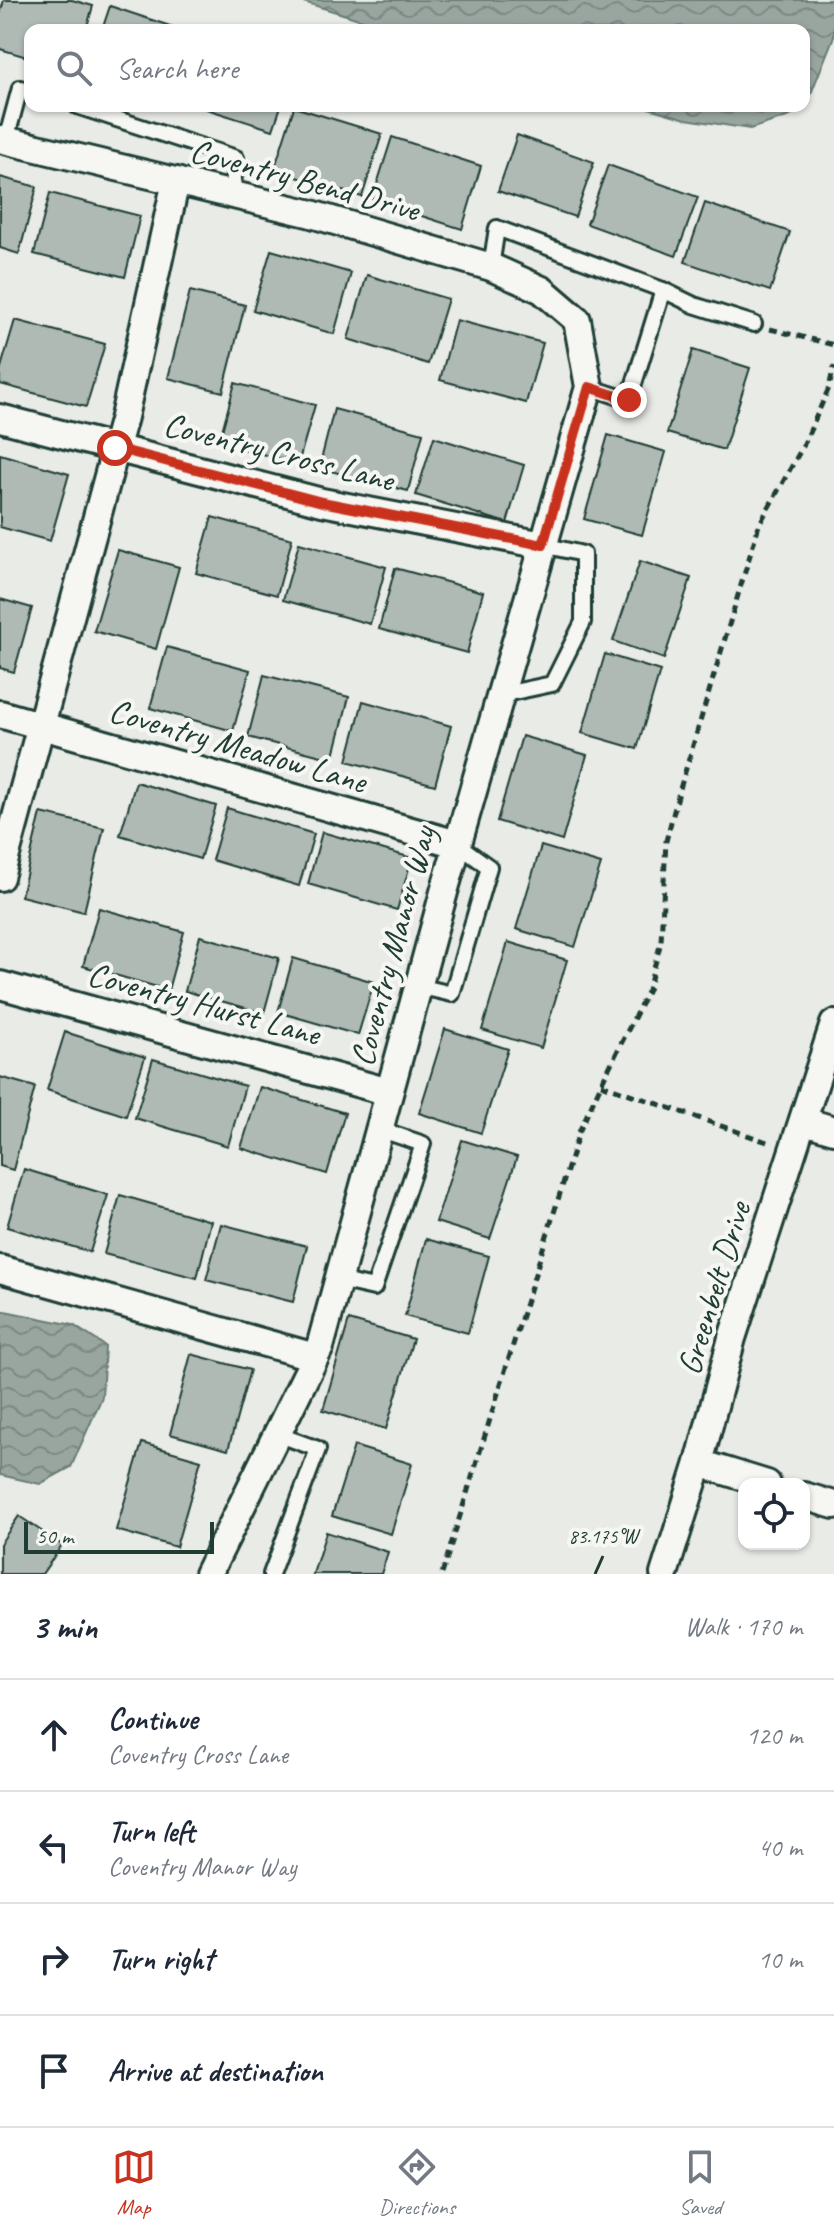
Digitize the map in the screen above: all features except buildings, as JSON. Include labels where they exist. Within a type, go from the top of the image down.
[{"type":"street","name":"Coventry Bend Drive","points":[[3,140],[308,213],[491,267],[542,290],[577,320]]},
{"type":"street","points":[[0,877],[115,448],[176,181]]},
{"type":"street","name":"Coventry Manor Way","points":[[208,1574],[320,1347],[457,844],[589,387],[577,320]]},
{"type":"street","name":"Coventry Cross Lane","points":[[0,418],[322,502],[543,545]]},
{"type":"street","name":"Coventry Meadow Lane","points":[[0,714],[457,844]]},
{"type":"street","name":"Coventry Hurst Lane","points":[[0,985],[389,1092]]},
{"type":"street","name":"Greenbelt Drive","points":[[664,1574],[699,1463],[732,1338],[834,1024]]},
{"type":"street","points":[[804,1121],[834,1130]]},
{"type":"street","points":[[0,1269],[315,1357]]},
{"type":"street","points":[[699,1463],[748,1478]]},
{"type":"street","points":[[810,1498],[834,1505]]},
{"type":"lane","points":[[3,140],[20,88],[24,89]]},
{"type":"lane","points":[[95,112],[236,158],[232,194]]},
{"type":"lane","points":[[491,267],[497,228],[663,290],[694,305],[754,324]]},
{"type":"lane","points":[[589,387],[629,400],[663,290]]},
{"type":"lane","points":[[500,695],[552,684],[583,622],[583,554],[543,545]]},
{"type":"lane","points":[[418,986],[452,994],[489,867],[457,844]]},
{"type":"lane","points":[[338,1280],[374,1288],[423,1144],[379,1129]]},
{"type":"lane","points":[[271,1574],[318,1449],[277,1434]]},
{"type":"path","points":[[754,324],[834,345]]},
{"type":"path","points":[[442,1574],[579,1132],[648,990],[661,942],[666,841],[759,525],[803,446],[829,388],[834,366]]},
{"type":"path","points":[[601,1084],[793,1152]]},
{"type":"water","points":[[297,0],[834,0],[834,36],[810,96],[810,24],[375,24]]},
{"type":"water","points":[[662,112],[794,112],[750,129]]},
{"type":"water","points":[[0,1310],[73,1325],[105,1346],[102,1397],[71,1467],[40,1484],[0,1475]]},
{"type":"route","points":[[115,448],[322,502],[543,545],[589,387],[629,400]]}]
